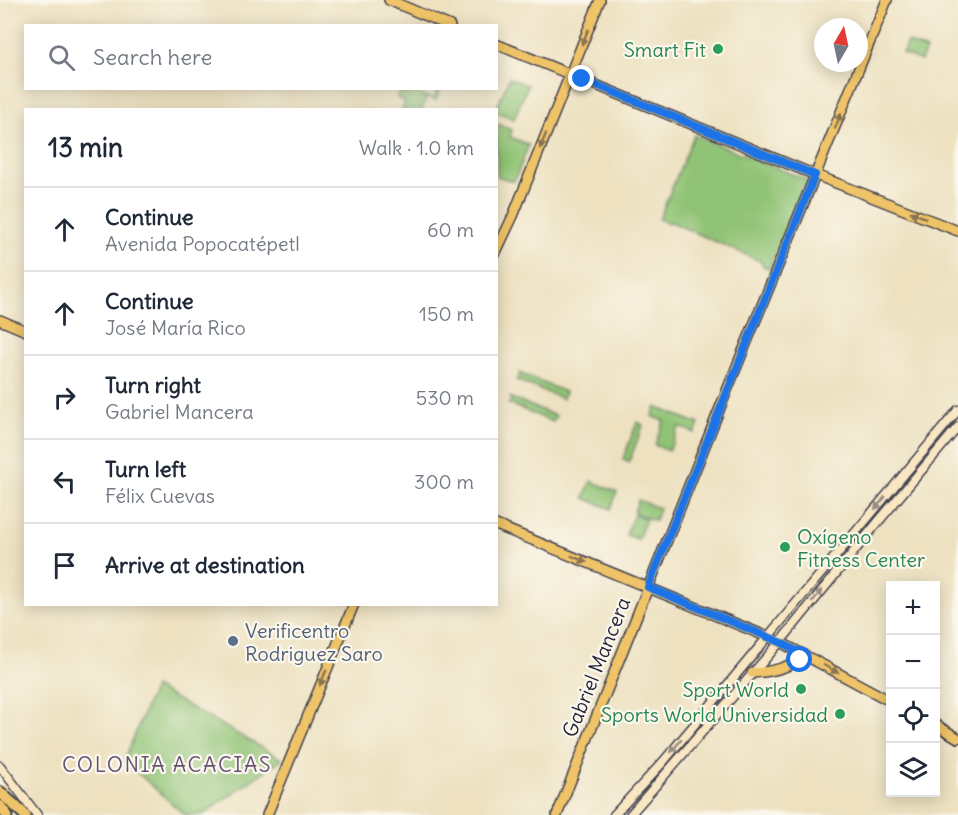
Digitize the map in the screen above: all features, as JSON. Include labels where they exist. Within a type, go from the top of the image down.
[{"type":"highway","points":[[0,792],[25,815]]},
{"type":"highway","points":[[0,806],[7,815]]},
{"type":"main road","points":[[389,0],[445,24]]},
{"type":"main road","points":[[498,248],[600,0]]},
{"type":"main road","name":"Gabriel Mancera","points":[[557,815],[887,0]]},
{"type":"main road","points":[[498,45],[958,231]]},
{"type":"main road","points":[[0,320],[24,331]]},
{"type":"main road","points":[[614,815],[663,762],[958,410]]},
{"type":"main road","points":[[630,815],[780,642],[958,428]]},
{"type":"main road","points":[[498,526],[780,642],[886,698]]},
{"type":"main road","points":[[267,815],[353,606]]},
{"type":"main road","points":[[752,673],[770,671],[793,664],[804,655]]},
{"type":"main road","points":[[940,727],[958,738]]},
{"type":"main road","points":[[0,766],[37,815]]},
{"type":"green space","points":[[907,42],[926,50],[921,61],[902,53]]},
{"type":"green space","points":[[509,78],[528,85],[514,119],[498,112],[496,108]]},
{"type":"green space","points":[[400,90],[409,94],[413,91],[427,97],[422,108],[402,108],[405,102],[397,98]]},
{"type":"green space","points":[[437,91],[440,92],[436,101],[433,100]]},
{"type":"green space","points":[[498,124],[512,130],[510,137],[529,145],[514,182],[498,176]]},
{"type":"green space","points":[[694,135],[807,180],[769,269],[760,261],[671,222],[659,219]]},
{"type":"green space","points":[[519,373],[565,392],[563,399],[516,380]]},
{"type":"green space","points":[[509,397],[556,416],[553,422],[507,403],[510,404]]},
{"type":"green space","points":[[656,407],[699,424],[695,433],[679,427],[669,451],[655,445],[664,421],[652,416]]},
{"type":"green space","points":[[637,422],[643,425],[629,462],[623,459]]},
{"type":"green space","points":[[591,481],[617,492],[611,509],[584,498]]},
{"type":"green space","points":[[638,500],[659,508],[655,521],[634,512]]},
{"type":"green space","points":[[634,514],[646,519],[638,539],[626,535]]},
{"type":"green space","points":[[154,687],[282,759],[202,815],[185,815],[124,761]]},
{"type":"place","name":"Smart Fit","points":[[718,49]]},
{"type":"place","name":"Oxígeno Fitness Center","points":[[785,547]]},
{"type":"place","name":"Verificentro Rodriguez Saro","points":[[233,641]]},
{"type":"place","name":"Sport World","points":[[801,689]]},
{"type":"place","name":"Sports World Universidad","points":[[840,714]]},
{"type":"district","name":"COLONIA ACACIAS","points":[[167,764]]},
{"type":"route","points":[[582,79],[815,175],[648,587],[780,642],[804,655],[800,660]]}]
